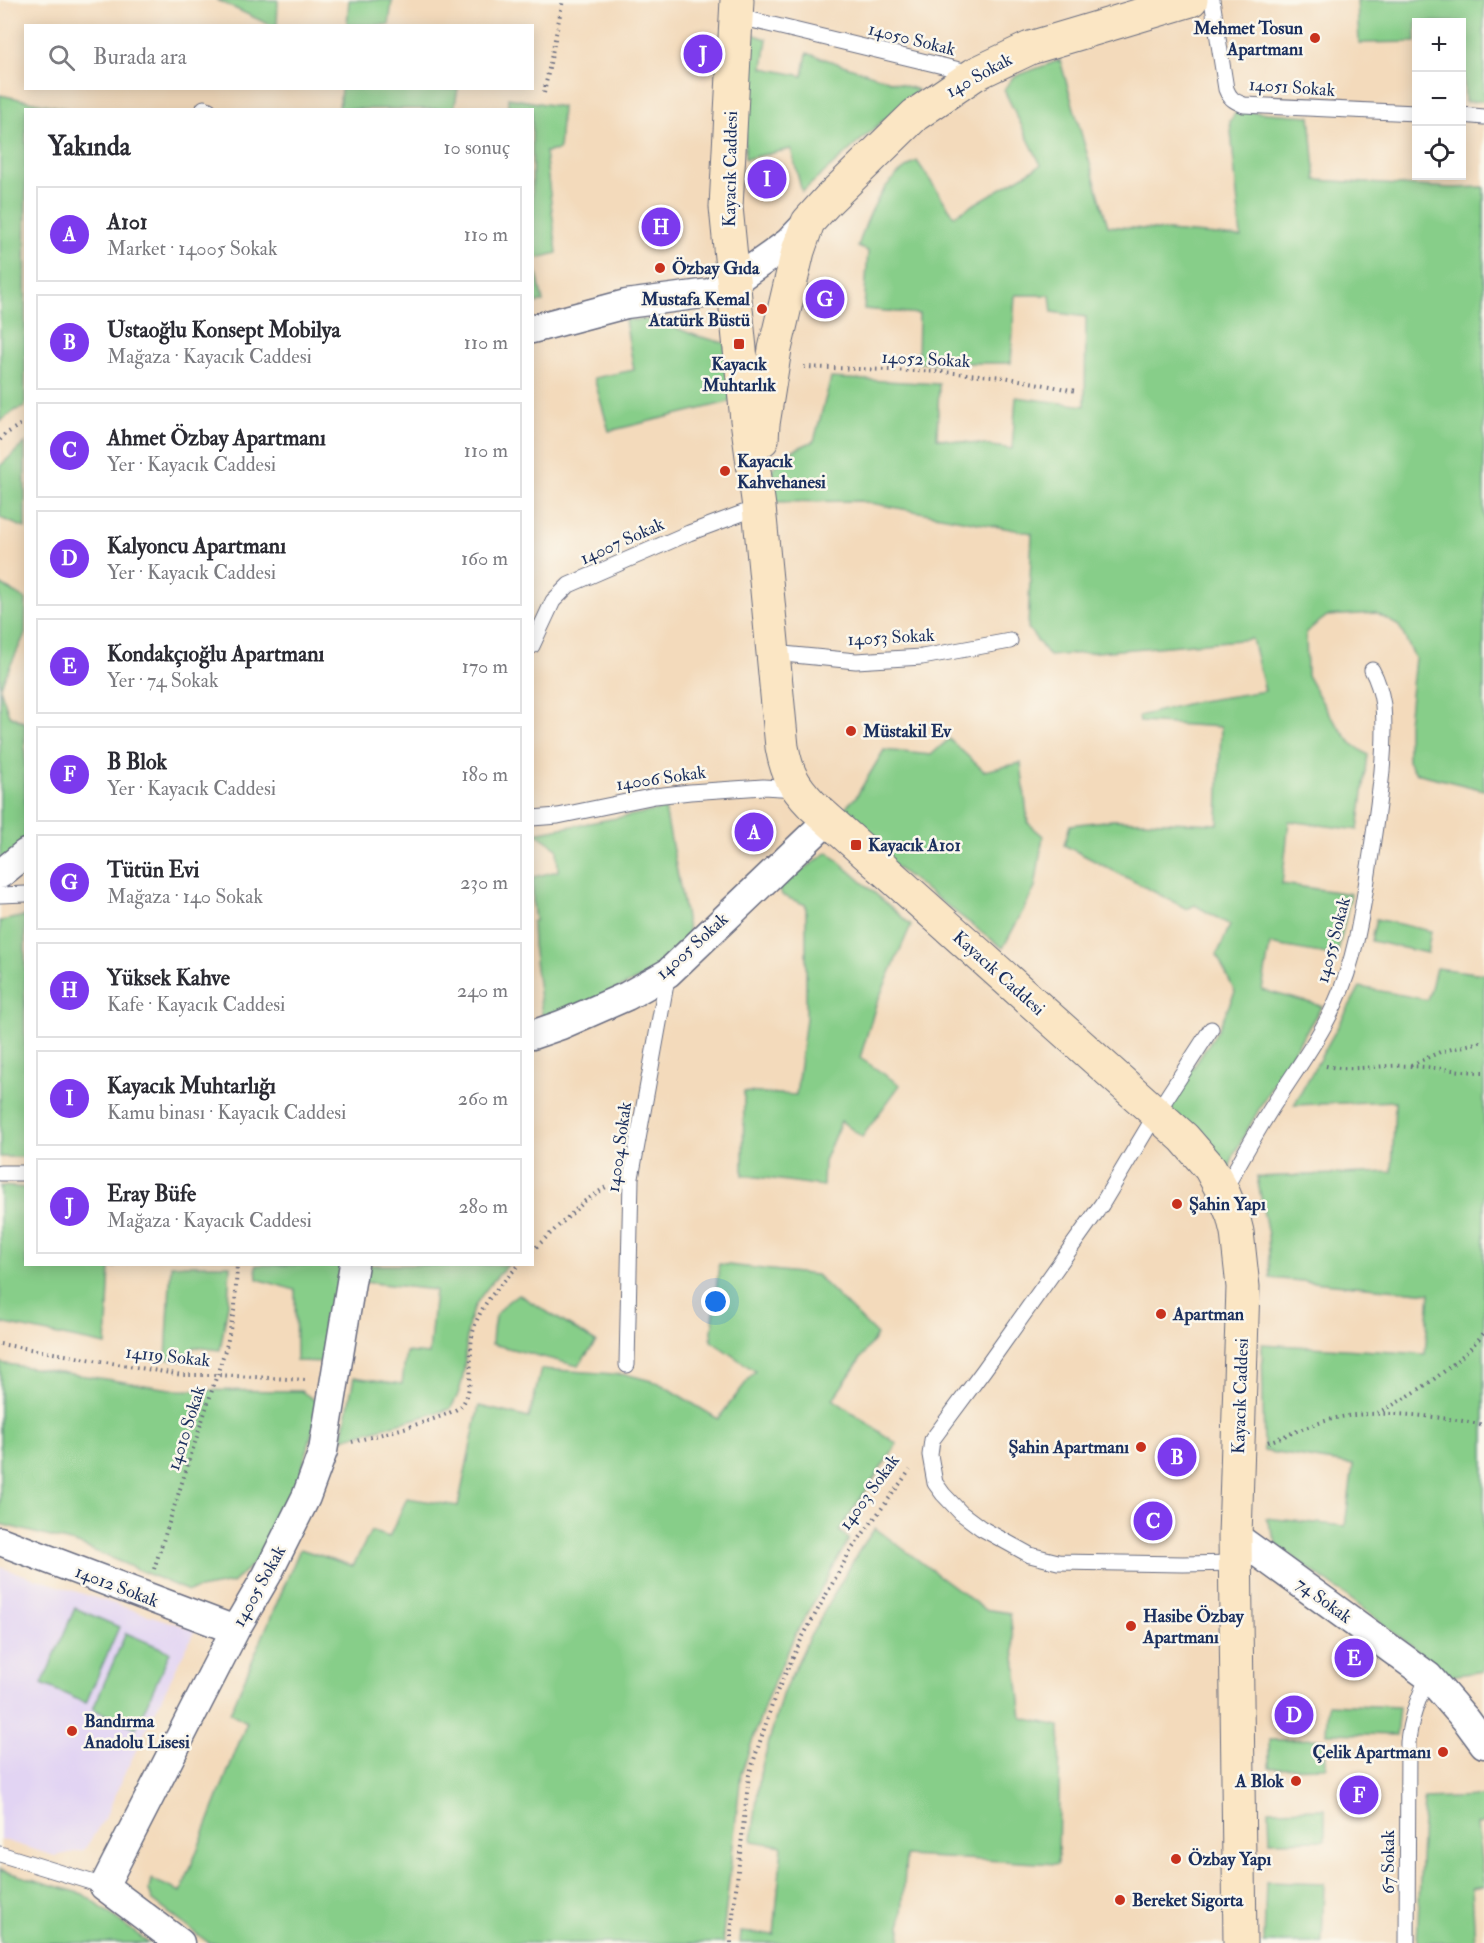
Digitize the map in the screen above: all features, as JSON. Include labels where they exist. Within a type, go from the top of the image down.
[{"type":"main road","name":"140 Sokak","points":[[759,507],[763,424],[798,251],[808,222],[915,114],[975,74],[1030,48],[1191,0]]},
{"type":"main road","name":"Kayacık Caddesi","points":[[736,8],[726,207],[786,769],[797,789],[828,820],[1184,1138],[1210,1168],[1233,1216],[1243,1287],[1235,1550],[1240,1943]]},
{"type":"street","name":"140 Sokak","points":[[534,328],[626,304],[710,293],[733,282],[789,242],[808,222]]},
{"type":"street","name":"14005 Sokak","points":[[534,1034],[627,996],[668,973],[828,820]]},
{"type":"street","points":[[0,874],[24,855]]},
{"type":"street","name":"14005 Sokak","points":[[104,1886],[306,1497],[323,1451],[354,1266]]},
{"type":"street","name":"14012 Sokak","points":[[0,1541],[235,1630]]},
{"type":"street","name":"74 Sokak","points":[[1235,1550],[1428,1676],[1484,1744]]},
{"type":"street","points":[[104,1886],[180,1943]]},
{"type":"lane","name":"14051 Sokak","points":[[1212,0],[1226,89],[1229,98],[1234,101],[1244,105],[1412,113]]},
{"type":"lane","name":"14050 Sokak","points":[[736,8],[975,74]]},
{"type":"lane","points":[[1466,116],[1484,117]]},
{"type":"lane","name":"14007 Sokak","points":[[534,642],[553,601],[570,585],[689,533],[759,507]]},
{"type":"lane","name":"14053 Sokak","points":[[773,653],[856,661],[911,658],[963,651],[1010,641]]},
{"type":"lane","name":"14055 Sokak","points":[[1223,1192],[1255,1135],[1335,1005],[1349,968],[1360,926],[1379,800],[1383,704],[1372,670]]},
{"type":"lane","name":"14006 Sokak","points":[[534,818],[558,816],[655,796],[690,792],[763,787],[797,789]]},
{"type":"lane","points":[[0,895],[24,894]]},
{"type":"lane","name":"14004 Sokak","points":[[627,1365],[631,1178],[668,973]]},
{"type":"lane","points":[[1211,1029],[1102,1204],[932,1440],[930,1455],[935,1483],[961,1513],[981,1528],[1030,1555],[1058,1562],[1183,1564],[1235,1550]]},
{"type":"lane","points":[[0,1173],[24,1173]]},
{"type":"lane","name":"67 Sokak","points":[[1407,1943],[1408,1742],[1413,1710],[1428,1676]]},
{"type":"lane","points":[[0,1854],[104,1886]]},
{"type":"path","points":[[544,93],[563,0]]},
{"type":"path","name":"14052 Sokak","points":[[773,366],[994,376],[1076,392]]},
{"type":"path","points":[[0,440],[24,422]]},
{"type":"path","points":[[1410,1065],[1440,1052],[1484,1041]]},
{"type":"path","points":[[1305,1057],[1318,1064],[1332,1067],[1410,1065],[1439,1070],[1484,1072]]},
{"type":"path","points":[[534,1249],[585,1201],[607,1186],[631,1178]]},
{"type":"path","name":"14010 Sokak","points":[[145,1597],[227,1344],[235,1306],[237,1266]]},
{"type":"path","points":[[323,1451],[446,1415],[461,1406],[466,1398],[469,1385],[472,1333],[478,1317],[492,1293],[518,1266]]},
{"type":"path","points":[[1376,1413],[1408,1398],[1435,1379],[1466,1354],[1484,1333]]},
{"type":"path","name":"14119 Sokak","points":[[0,1344],[182,1375],[334,1382]]},
{"type":"path","points":[[1238,1452],[1345,1416],[1376,1413],[1467,1421],[1484,1425]]},
{"type":"path","name":"14003 Sokak","points":[[731,1943],[749,1775],[775,1696],[802,1638],[851,1550],[932,1440]]},
{"type":"shaded area","name":"Bandırma Anadolu Lisesi","points":[[0,1567],[195,1630],[106,1816],[84,1850],[55,1856],[0,1839]]},
{"type":"green space","points":[[217,0],[278,0],[277,24],[268,24]]},
{"type":"green space","points":[[349,0],[392,0],[389,24],[347,24]]},
{"type":"green space","points":[[1357,0],[1484,0],[1484,101],[1466,102],[1466,18],[1412,18],[1412,42],[1359,43]]},
{"type":"green space","points":[[746,32],[767,39],[763,68],[803,76],[807,53],[918,90],[802,192],[791,149],[745,159]]},
{"type":"green space","points":[[1060,60],[1108,226],[1241,237],[1230,121],[1237,111],[1310,116],[1316,180],[1451,188],[1484,187],[1484,790],[1416,773],[1408,761],[1408,723],[1415,658],[1399,626],[1376,613],[1327,616],[1306,632],[1307,675],[1329,714],[1351,743],[1368,755],[1358,830],[1289,821],[1282,884],[1351,894],[1337,956],[1270,944],[1262,990],[1322,1006],[1273,1084],[1234,1154],[1229,1169],[1165,1110],[1218,1030],[1235,992],[1217,955],[1230,925],[1195,905],[1187,909],[1064,845],[1070,825],[1113,820],[1218,824],[1221,727],[1140,722],[1139,716],[1194,702],[1265,691],[1252,639],[1049,656],[1028,628],[1032,533],[860,501],[771,502],[772,469],[789,452],[814,441],[831,378],[939,384],[937,438],[1012,449],[1016,397],[1085,406],[1086,317],[1052,312],[1050,295],[1015,295],[1011,363],[918,363],[919,314],[864,309],[868,251],[858,247],[868,218],[884,189],[900,172],[917,161],[954,216],[1041,165],[1004,90],[1013,77]]},
{"type":"green space","points":[[341,90],[458,90],[454,108],[339,108]]},
{"type":"green space","points":[[0,95],[63,108],[24,108],[24,407],[0,421]]},
{"type":"green space","points":[[508,98],[562,107],[559,150],[545,152],[557,253],[534,259],[534,108],[508,108]]},
{"type":"green space","points":[[534,259],[543,302],[534,303]]},
{"type":"green space","points":[[625,320],[655,320],[697,336],[725,343],[733,401],[609,431],[594,378],[634,370]]},
{"type":"green space","points":[[24,444],[24,528],[0,518],[0,466]]},
{"type":"green space","points":[[0,584],[24,599],[24,636],[0,688]]},
{"type":"green space","points":[[0,688],[9,715],[24,722],[24,843],[0,864]]},
{"type":"green space","points":[[949,739],[984,771],[1021,763],[1028,823],[1043,836],[1035,888],[1003,948],[896,867],[840,813],[856,797],[884,750],[931,755]]},
{"type":"green space","points":[[665,809],[690,939],[656,971],[543,1023],[534,953],[534,877],[558,871],[557,848],[535,833]]},
{"type":"green space","points":[[828,852],[911,925],[876,1005],[860,1058],[900,1085],[862,1137],[841,1121],[824,1161],[823,1186],[743,1175],[744,1092],[796,1095],[806,1018],[806,905],[783,896],[778,888]]},
{"type":"green space","points":[[24,916],[24,1157],[0,1157],[0,921]]},
{"type":"green space","points":[[1376,919],[1431,931],[1427,953],[1371,941]]},
{"type":"green space","points":[[1436,968],[1484,974],[1484,1671],[1450,1676],[1278,1546],[1266,1518],[1345,1526],[1353,1465],[1264,1451],[1262,1344],[1425,1354],[1430,1293],[1270,1278],[1268,1235],[1257,1177],[1392,1172],[1395,1101],[1294,1105],[1360,987],[1428,1000]]},
{"type":"green space","points":[[0,1186],[24,1188],[24,1266],[116,1266],[110,1267],[106,1345],[0,1323]]},
{"type":"green space","points":[[719,1264],[816,1275],[877,1335],[833,1399],[897,1444],[839,1531],[849,1539],[794,1637],[769,1693],[741,1774],[723,1934],[724,1943],[209,1943],[152,1900],[149,1890],[151,1879],[181,1892],[247,1722],[230,1713],[300,1549],[353,1566],[371,1531],[389,1537],[407,1498],[458,1506],[479,1406],[529,1418],[541,1369],[629,1375],[659,1383],[718,1419],[755,1371],[711,1341]]},
{"type":"green space","points":[[171,1266],[230,1266],[228,1304],[220,1350],[194,1347],[187,1361],[166,1359]]},
{"type":"green space","points":[[256,1266],[345,1266],[328,1362],[296,1361],[295,1290],[257,1279]]},
{"type":"green space","points":[[366,1266],[507,1266],[476,1304],[470,1318],[463,1376],[450,1409],[342,1439],[354,1377],[402,1384],[406,1352],[429,1354],[435,1290],[364,1282]]},
{"type":"green space","points":[[518,1294],[596,1342],[578,1366],[492,1344],[497,1314]]},
{"type":"green space","points":[[0,1363],[177,1390],[301,1391],[320,1404],[297,1488],[261,1556],[232,1583],[188,1591],[78,1544],[0,1524]]},
{"type":"green space","points":[[875,1528],[984,1609],[1010,1613],[1022,1718],[1060,1726],[1058,1864],[906,1856],[900,1943],[740,1943],[741,1932],[774,1935],[782,1846],[752,1841],[760,1774],[782,1695],[808,1640],[859,1551]]},
{"type":"green space","points":[[75,1608],[119,1627],[86,1703],[42,1684]]},
{"type":"green space","points":[[126,1633],[170,1652],[136,1728],[93,1709]]},
{"type":"green space","points":[[1328,1704],[1399,1707],[1396,1735],[1326,1733]]},
{"type":"green space","points":[[1325,1739],[1326,1767],[1269,1768],[1269,1740]]},
{"type":"green space","points":[[1484,1797],[1484,1824],[1477,1825],[1484,1886],[1472,1888],[1475,1942],[1482,1943],[1417,1943],[1424,1799]]},
{"type":"green space","points":[[1325,1809],[1325,1840],[1270,1841],[1269,1810]]},
{"type":"green space","points":[[0,1870],[83,1894],[149,1943],[0,1943]]},
{"type":"green space","points":[[1266,1882],[1324,1884],[1322,1943],[1264,1943]]},
{"type":"place","name":"Mehmet Tosun Apartmanı","points":[[1315,38]]},
{"type":"place","name":"Eray Büfe","points":[[703,54]]},
{"type":"place","name":"Kayacık Muhtarlığı","points":[[767,179]]},
{"type":"place","name":"Yüksek Kahve","points":[[661,227]]},
{"type":"place","name":"Özbay Gıda","points":[[660,268]]},
{"type":"place","name":"Tütün Evi","points":[[825,299]]},
{"type":"place","name":"Mustafa Kemal Atatürk Büstü","points":[[762,309]]},
{"type":"place","name":"Kayacık Muhtarlık","points":[[739,344]]},
{"type":"place","name":"Kayacık Kahvehanesi","points":[[725,471]]},
{"type":"place","name":"Müstakil Ev","points":[[851,731]]},
{"type":"place","name":"A101","points":[[754,832]]},
{"type":"place","name":"Kayacık A101","points":[[856,845]]},
{"type":"place","name":"Şahin Yapı","points":[[1177,1204]]},
{"type":"place","name":"Apartman","points":[[1161,1314]]},
{"type":"place","name":"Şahin Apartmanı","points":[[1141,1447]]},
{"type":"place","name":"Ustaoğlu Konsept Mobilya","points":[[1177,1457]]},
{"type":"place","name":"Ahmet Özbay Apartmanı","points":[[1153,1521]]},
{"type":"place","name":"Hasibe Özbay Apartmanı","points":[[1131,1626]]},
{"type":"place","name":"Kondakçıoğlu Apartmanı","points":[[1354,1658]]},
{"type":"place","name":"Kalyoncu Apartmanı","points":[[1294,1715]]},
{"type":"place","name":"Bandırma Anadolu Lisesi","points":[[72,1731]]},
{"type":"place","name":"Çelik Apartmanı","points":[[1443,1752]]},
{"type":"place","name":"A Blok","points":[[1296,1781]]},
{"type":"place","name":"B Blok","points":[[1359,1795]]},
{"type":"place","name":"Özbay Yapı","points":[[1176,1859]]},
{"type":"place","name":"Bereket Sigorta","points":[[1120,1900]]}]
